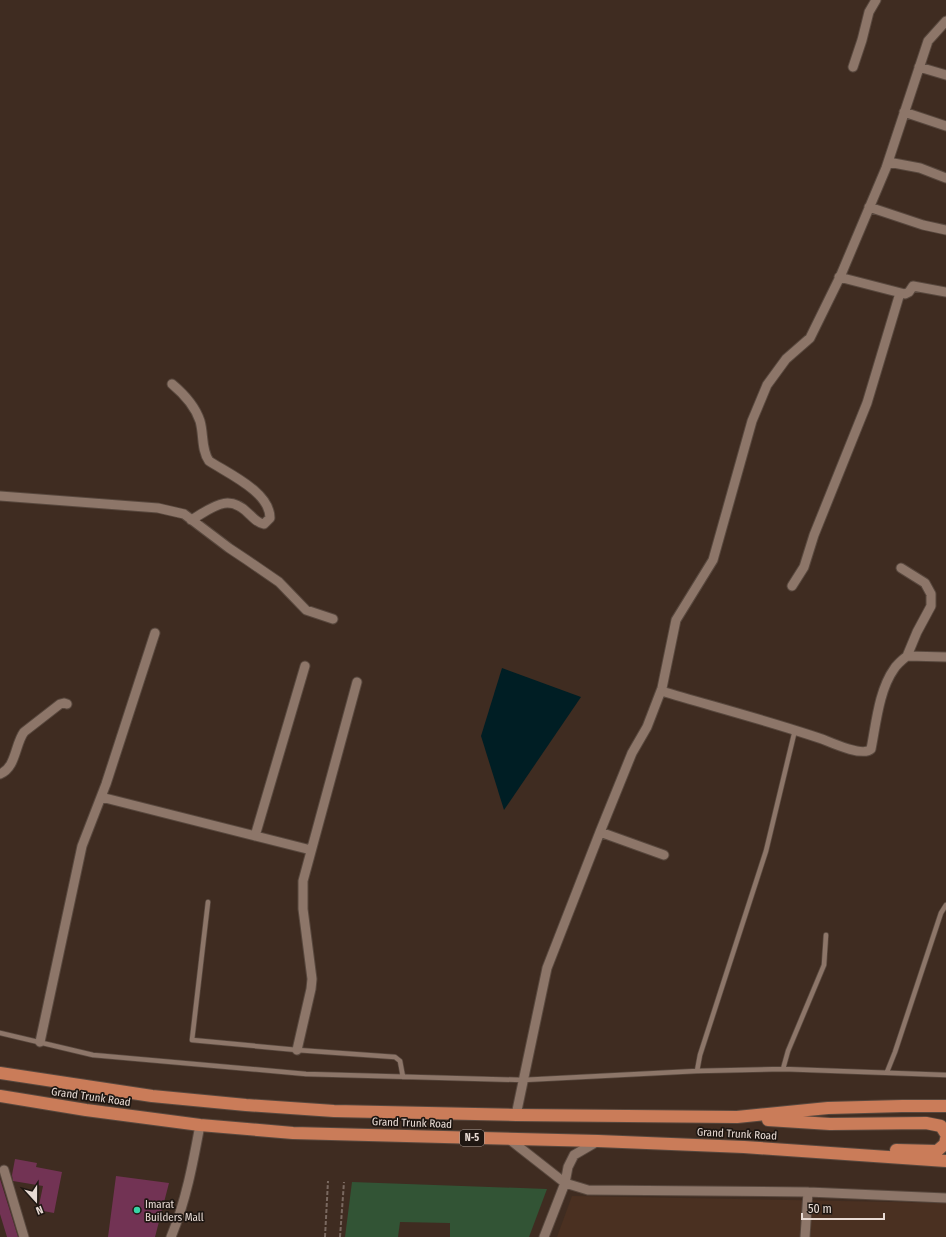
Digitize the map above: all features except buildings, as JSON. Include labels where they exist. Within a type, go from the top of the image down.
[{"type":"highway","name":"Grand Trunk Road","points":[[0,1073],[152,1096],[246,1105],[334,1111],[516,1115],[737,1117],[828,1108],[946,1106]]},
{"type":"highway","name":"Grand Trunk Road","points":[[0,1096],[86,1110],[200,1125],[293,1133],[598,1141],[744,1147],[946,1161]]},
{"type":"highway","points":[[737,1117],[830,1124],[926,1123],[941,1126],[946,1134]]},
{"type":"highway","points":[[744,1147],[800,1144],[937,1151],[945,1144],[946,1139]]},
{"type":"street","points":[[853,67],[869,12],[876,0]]},
{"type":"street","points":[[516,1115],[548,968],[632,753],[647,727],[661,691],[668,664],[676,620],[713,560],[752,421],[767,385],[786,358],[810,338],[839,277],[888,162],[928,41],[946,21]]},
{"type":"street","points":[[920,67],[946,75]]},
{"type":"street","points":[[904,112],[946,126]]},
{"type":"street","points":[[888,162],[920,168],[946,178]]},
{"type":"street","points":[[869,207],[923,225],[946,230]]},
{"type":"street","points":[[839,277],[900,293],[908,294],[913,286],[946,292]]},
{"type":"street","points":[[792,586],[804,567],[814,535],[867,403],[900,293]]},
{"type":"street","points":[[172,384],[191,402],[200,422],[205,456],[209,462],[250,488],[264,500],[270,511],[270,518],[264,524],[260,524],[240,506],[234,503],[226,503],[218,504],[191,520]]},
{"type":"street","points":[[0,496],[158,508],[184,514],[229,548],[279,582],[306,610],[333,619]]},
{"type":"street","points":[[661,691],[795,730],[851,749],[868,752],[871,749],[879,703],[890,676],[894,668],[907,656],[917,632],[931,606],[931,594],[925,583],[901,568]]},
{"type":"street","points":[[40,1042],[82,846],[101,797],[155,633]]},
{"type":"street","points":[[907,656],[946,657]]},
{"type":"street","points":[[255,836],[305,666]]},
{"type":"street","points":[[297,1050],[312,979],[303,909],[302,881],[357,682]]},
{"type":"street","points":[[0,774],[6,770],[11,763],[20,737],[24,732],[60,704],[67,704]]},
{"type":"street","points":[[101,797],[311,850]]},
{"type":"street","points":[[600,832],[664,855]]},
{"type":"street","points":[[171,1237],[178,1220],[192,1166],[200,1125]]},
{"type":"street","points":[[509,1139],[565,1183],[588,1190],[808,1192],[946,1198]]},
{"type":"street","points":[[544,1237],[565,1183],[568,1167],[574,1154],[598,1141]]},
{"type":"street","points":[[4,1170],[24,1237]]},
{"type":"street","points":[[805,1237],[808,1192]]},
{"type":"lane","points":[[697,1072],[700,1055],[766,851],[795,730]]},
{"type":"lane","points":[[208,902],[192,1040],[297,1050],[395,1057],[400,1061],[403,1077]]},
{"type":"lane","points":[[887,1072],[941,913],[946,905]]},
{"type":"lane","points":[[782,1070],[824,965],[826,935]]},
{"type":"lane","points":[[0,1033],[92,1055],[306,1074],[523,1080],[697,1072],[782,1070],[887,1072],[946,1075]]},
{"type":"path","points":[[325,1237],[328,1181]]},
{"type":"path","points":[[340,1237],[344,1182]]},
{"type":"shaded area","points":[[572,1196],[946,1203],[946,1237],[557,1237]]},
{"type":"green space","points":[[352,1182],[547,1189],[529,1237],[450,1237],[450,1223],[400,1222],[398,1237],[345,1237]]},
{"type":"water","points":[[502,668],[581,697],[504,810],[481,736]]},
{"type":"place","name":"Imarat Builders Mall","points":[[137,1210]]}]
